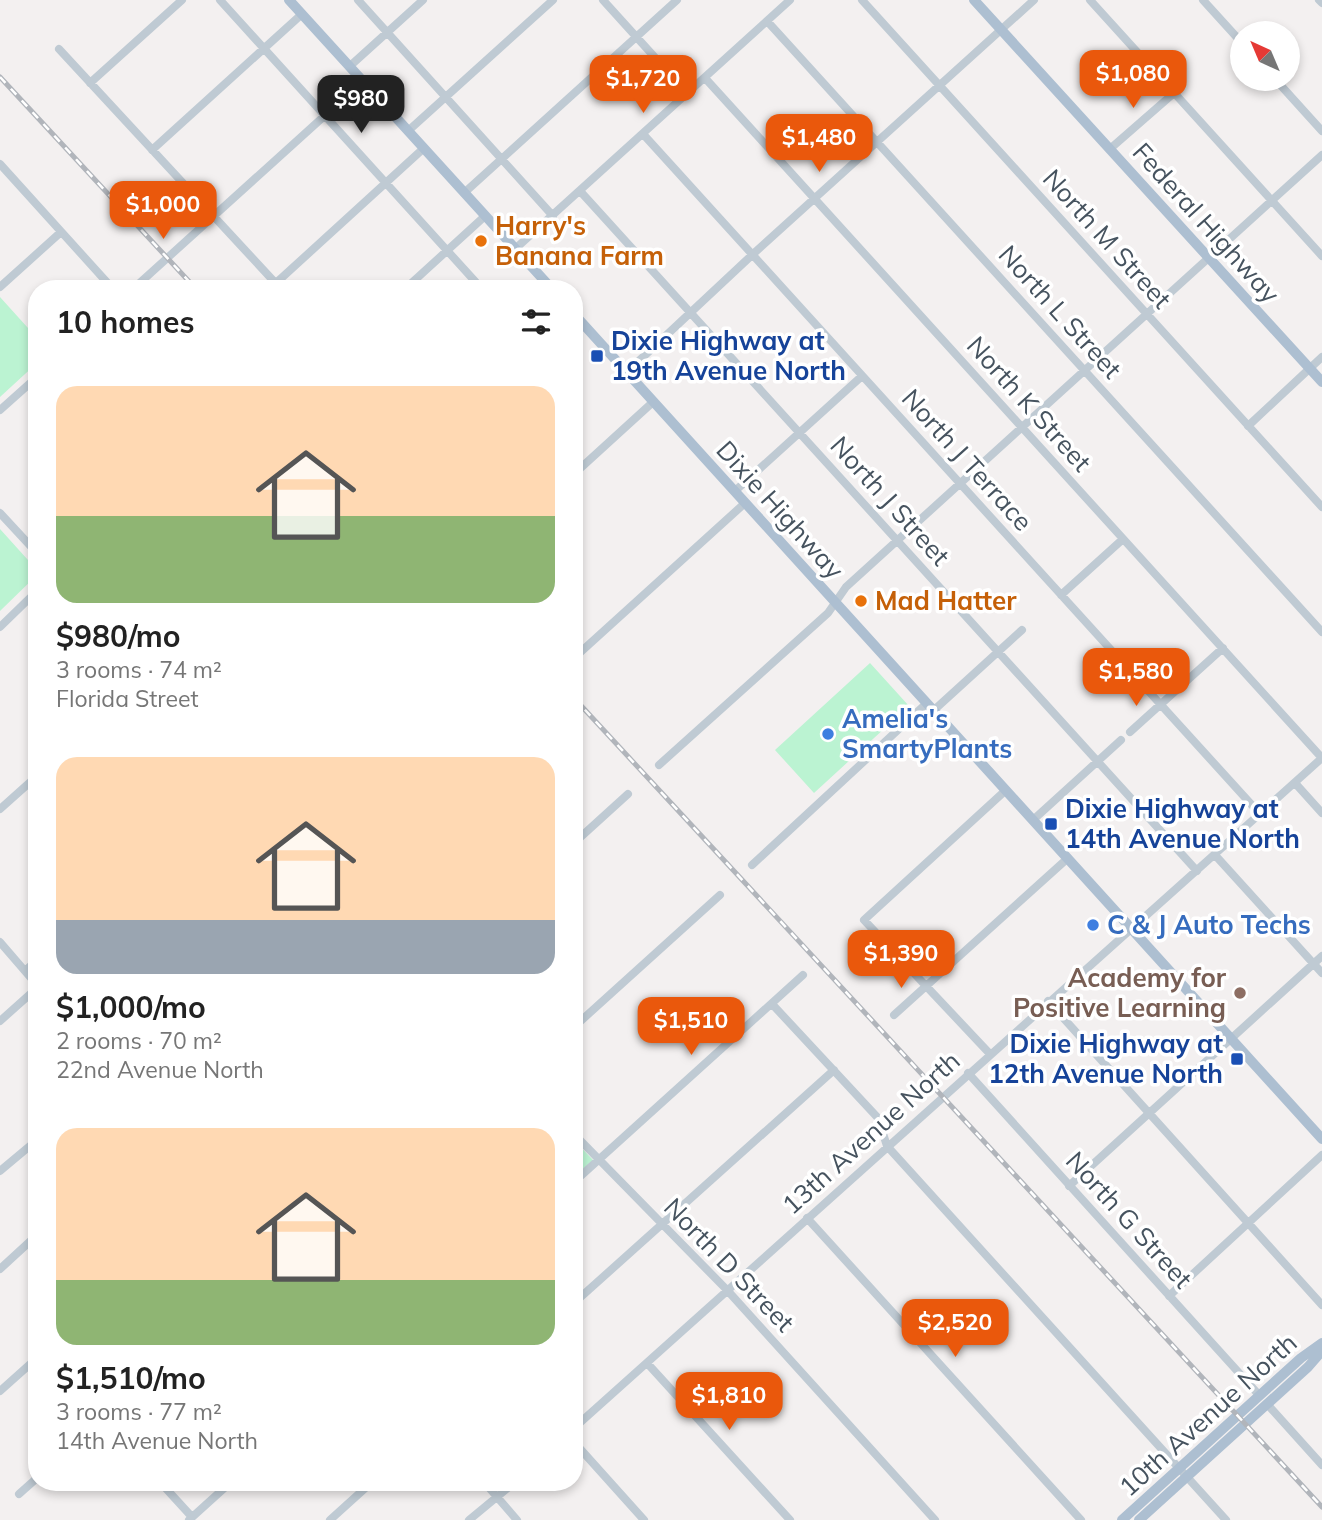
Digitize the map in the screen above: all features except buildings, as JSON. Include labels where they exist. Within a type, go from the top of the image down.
[{"type":"main road","name":"Federal Highway","points":[[974,0],[1322,382]]},
{"type":"main road","points":[[291,1],[543,280]]},
{"type":"main road","name":"Dixie Highway","points":[[583,323],[1322,1139]]},
{"type":"main road","name":"10th Avenue North","points":[[1122,1520],[1259,1395],[1322,1343]]},
{"type":"main road","name":"10th Avenue North","points":[[1139,1520],[1322,1351]]},
{"type":"street","points":[[90,83],[182,0]]},
{"type":"street","points":[[220,0],[474,280]]},
{"type":"street","points":[[358,0],[554,215]]},
{"type":"street","points":[[349,66],[423,0]]},
{"type":"street","points":[[408,131],[553,0]]},
{"type":"street","points":[[603,0],[688,94]]},
{"type":"street","points":[[464,193],[677,0]]},
{"type":"street","points":[[515,250],[790,0]]},
{"type":"street","name":"North M Street","points":[[862,0],[1322,507]]},
{"type":"street","points":[[627,372],[752,254],[1034,0]]},
{"type":"street","points":[[1090,0],[1322,256]]},
{"type":"street","points":[[1203,0],[1230,30]]},
{"type":"street","points":[[152,150],[302,14]]},
{"type":"street","name":"North L Street","points":[[767,20],[1322,632]]},
{"type":"street","points":[[59,49],[273,280]]},
{"type":"street","name":"North K Street","points":[[705,78],[1322,758]]},
{"type":"street","points":[[144,280],[363,81]]},
{"type":"street","points":[[1286,91],[1322,131]]},
{"type":"street","points":[[1111,148],[1174,93]]},
{"type":"street","name":"North J Terrace","points":[[643,134],[1260,814]]},
{"type":"street","points":[[284,280],[424,148]]},
{"type":"street","points":[[659,765],[828,613],[840,593],[897,540],[1322,155]]},
{"type":"street","points":[[0,164],[105,280]]},
{"type":"street","name":"North J Street","points":[[580,191],[1197,871]]},
{"type":"street","points":[[415,280],[485,216]]},
{"type":"street","points":[[0,287],[61,232]]},
{"type":"street","points":[[1248,426],[1322,357]]},
{"type":"street","points":[[735,491],[862,376]]},
{"type":"street","points":[[0,410],[28,385]]},
{"type":"street","points":[[583,466],[653,402]]},
{"type":"street","points":[[583,650],[745,503]]},
{"type":"street","points":[[0,513],[28,543]]},
{"type":"street","points":[[1061,595],[1124,539]]},
{"type":"street","points":[[0,627],[28,601]]},
{"type":"street","points":[[752,866],[930,707],[1022,630]]},
{"type":"street","points":[[1130,732],[1223,648]]},
{"type":"street","points":[[1033,820],[1121,740]]},
{"type":"street","name":"13th Avenue North","points":[[583,1420],[1322,758]]},
{"type":"street","points":[[0,809],[28,783]]},
{"type":"street","points":[[1295,783],[1322,813]]},
{"type":"street","points":[[990,1054],[864,920],[1006,790]]},
{"type":"street","points":[[583,834],[628,794]]},
{"type":"street","points":[[1215,855],[1322,973]]},
{"type":"street","points":[[894,1015],[1068,858]]},
{"type":"street","points":[[583,1019],[720,895]]},
{"type":"street","points":[[0,942],[28,976]]},
{"type":"street","points":[[1069,1186],[1322,956]]},
{"type":"street","points":[[24,971],[28,968]]},
{"type":"street","points":[[583,1174],[803,975]]},
{"type":"street","points":[[0,1021],[28,995]]},
{"type":"street","points":[[1048,1001],[1322,1305]]},
{"type":"street","points":[[772,1004],[878,1118],[887,1146],[1226,1520]]},
{"type":"street","points":[[583,1295],[834,1070]]},
{"type":"street","name":"North G Street","points":[[968,1073],[1259,1395]]},
{"type":"street","name":"North D Street","points":[[583,1144],[727,1290],[935,1520]]},
{"type":"street","points":[[0,1171],[28,1148]]},
{"type":"street","points":[[1169,1296],[1322,1155]]},
{"type":"street","points":[[807,1218],[1080,1520]]},
{"type":"street","points":[[0,1269],[28,1243]]},
{"type":"street","points":[[647,1363],[790,1520]]},
{"type":"street","points":[[0,1391],[28,1366]]},
{"type":"street","points":[[1267,1404],[1322,1465]]},
{"type":"street","points":[[583,1452],[644,1520]]},
{"type":"street","points":[[19,1494],[28,1486]]},
{"type":"street","points":[[168,1491],[191,1519],[221,1491]]},
{"type":"street","points":[[330,1520],[362,1491]]},
{"type":"street","points":[[492,1491],[517,1520]]},
{"type":"street","points":[[469,1520],[504,1491]]},
{"type":"green space","points":[[0,297],[28,328],[28,371],[0,397]]},
{"type":"green space","points":[[0,529],[28,560],[28,584],[0,611]]},
{"type":"green space","points":[[870,663],[909,706],[814,793],[775,750]]},
{"type":"green space","points":[[583,1149],[593,1160],[583,1169]]},
{"type":"railway","points":[[0,77],[188,280]]},
{"type":"railway","points":[[583,708],[1322,1507]]},
{"type":"place","name":"Harry's Banana Farm","points":[[481,241]]},
{"type":"place","name":"Dixie Highway at 19th Avenue North","points":[[597,356]]},
{"type":"place","name":"Mad Hatter","points":[[861,601]]},
{"type":"place","name":"Amelia's SmartyPlants","points":[[828,734]]},
{"type":"place","name":"Dixie Highway at 14th Avenue North","points":[[1051,824]]},
{"type":"place","name":"C & J Auto Techs","points":[[1093,925]]},
{"type":"place","name":"Academy for Positive Learning","points":[[1240,993]]},
{"type":"place","name":"Dixie Highway at 12th Avenue North","points":[[1237,1059]]}]
